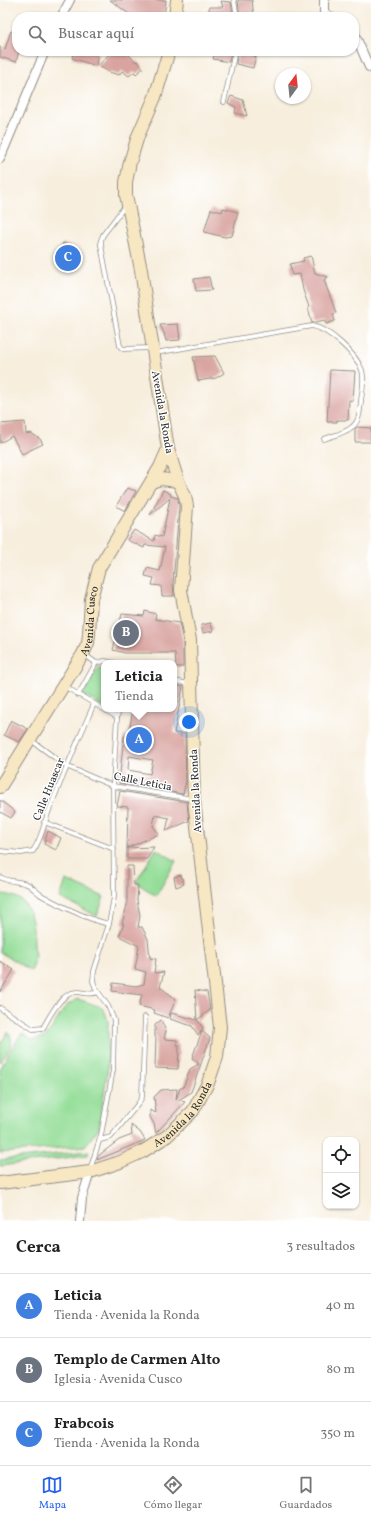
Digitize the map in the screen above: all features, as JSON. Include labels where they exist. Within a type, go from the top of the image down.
[{"type":"main road","points":[[176,12],[177,0]]},
{"type":"main road","name":"Avenida la Ronda","points":[[0,1183],[90,1172],[120,1162],[142,1152],[167,1136],[193,1111],[208,1084],[217,1057],[220,1027],[199,856],[194,800],[190,640],[181,590],[187,506],[185,496],[178,481],[168,449],[126,182],[138,136],[155,96],[167,56]]},
{"type":"main road","name":"Avenida Cusco","points":[[0,787],[83,654],[88,643],[91,599],[99,568],[160,467],[168,449]]},
{"type":"main road","points":[[151,482],[161,479],[178,481]]},
{"type":"street","points":[[64,12],[70,0]]},
{"type":"street","points":[[324,0],[324,12]]},
{"type":"street","points":[[359,44],[369,67],[371,68]]},
{"type":"street","points":[[0,159],[43,56]]},
{"type":"street","points":[[80,1221],[82,1198],[90,1172]]},
{"type":"lane","points":[[234,0],[236,12]]},
{"type":"lane","points":[[224,102],[234,56]]},
{"type":"lane","points":[[128,202],[103,235],[101,240],[120,346],[123,349],[153,351],[312,326],[323,329],[340,342],[362,370],[364,384],[358,420],[352,427],[324,439]]},
{"type":"lane","points":[[83,654],[96,663],[101,662]]},
{"type":"lane","points":[[78,694],[96,663]]},
{"type":"lane","points":[[177,682],[191,685]]},
{"type":"lane","points":[[64,686],[101,708]]},
{"type":"lane","name":"Calle Huascar","points":[[0,851],[21,853],[33,850],[39,839],[44,822],[66,766],[94,704]]},
{"type":"lane","points":[[108,712],[117,717]]},
{"type":"lane","points":[[90,1172],[100,1140],[113,1070],[114,1020],[108,1006],[98,992],[93,981],[94,971],[109,924],[114,897],[114,786],[118,712]]},
{"type":"lane","name":"Calle Leticia","points":[[29,739],[66,766],[114,786],[194,800]]},
{"type":"lane","points":[[44,822],[114,848]]},
{"type":"lane","points":[[0,876],[6,880],[17,881],[29,885],[39,894],[57,903],[98,922],[109,924]]},
{"type":"lane","points":[[0,1008],[33,1029],[43,1028],[63,997],[74,992],[92,995],[98,992]]},
{"type":"lane","points":[[100,1140],[111,1137],[142,1097],[144,1017]]},
{"type":"green space","points":[[98,667],[101,668],[101,705],[83,695]]},
{"type":"green space","points":[[156,849],[176,861],[156,896],[136,882]]},
{"type":"green space","points":[[66,880],[104,897],[97,916],[60,898]]},
{"type":"green space","points":[[0,894],[18,898],[24,903],[31,917],[35,954],[34,964],[31,971],[0,952]]},
{"type":"green space","points":[[78,999],[101,1007],[105,1012],[108,1021],[108,1067],[99,1128],[85,1146],[0,1153],[0,1067],[22,1033],[32,1040],[46,1037],[66,1006]]},
{"type":"green space","points":[[8,1032],[12,1040],[10,1048],[0,1062],[0,1044]]},
{"type":"green space","points":[[89,1151],[88,1155],[0,1166],[0,1160]]},
{"type":"building","points":[[110,0],[166,0],[165,12],[126,12]]},
{"type":"building","points":[[238,0],[252,0],[253,12],[239,12]]},
{"type":"building","points":[[221,1],[231,2],[233,12],[209,12],[209,7],[223,7]]},
{"type":"building","points":[[12,31],[12,56],[18,56],[16,62],[0,57],[0,47],[5,49]]},
{"type":"building","points":[[73,56],[97,56],[96,66],[72,58]]},
{"type":"building","points":[[107,56],[130,56],[143,68],[136,74],[134,72],[129,76],[122,71],[119,75],[98,66]]},
{"type":"building","points":[[214,56],[230,56],[229,62],[213,59]]},
{"type":"building","points":[[237,56],[256,56],[253,68],[236,64]]},
{"type":"building","points":[[231,96],[243,100],[247,116],[235,113],[236,107],[228,103]]},
{"type":"building","points":[[223,208],[238,212],[232,236],[225,237],[204,232],[211,209],[222,212]]},
{"type":"building","points":[[63,243],[73,249],[72,256],[77,259],[74,265],[61,259],[65,253],[60,248]]},
{"type":"building","points":[[311,256],[315,273],[328,277],[324,280],[336,313],[333,314],[335,321],[326,324],[324,320],[312,323],[300,274],[292,275],[290,264],[304,261],[303,258]]},
{"type":"building","points":[[209,277],[212,290],[196,291],[194,279]]},
{"type":"building","points":[[178,324],[180,340],[166,341],[160,325]]},
{"type":"building","points":[[215,356],[224,373],[216,378],[198,381],[193,357]]},
{"type":"building","points":[[330,370],[355,371],[353,401],[349,400],[348,420],[327,422]]},
{"type":"building","points":[[25,422],[26,434],[31,433],[40,439],[43,444],[22,454],[12,436],[0,443],[0,424]]},
{"type":"building","points":[[357,427],[371,428],[371,442],[355,442],[355,429]]},
{"type":"building","points":[[127,488],[136,491],[125,511],[116,506]]},
{"type":"building","points":[[163,490],[171,494],[170,496],[178,498],[179,506],[173,583],[174,596],[162,596],[161,586],[152,585],[154,578],[145,576],[147,568],[160,571],[165,547],[145,545],[144,548],[127,540],[134,530],[154,541],[155,535],[162,537],[170,498],[150,515]]},
{"type":"building","points":[[145,611],[156,614],[155,619],[179,623],[183,641],[183,667],[177,667],[175,653],[125,653],[113,650],[122,614],[144,616]]},
{"type":"building","points":[[211,623],[213,631],[203,633],[201,625]]},
{"type":"building","points":[[177,686],[183,687],[174,733],[185,734],[186,781],[183,794],[119,783],[124,736],[128,737],[132,712],[177,712]],"holes":[[[129,756],[153,760],[150,774],[128,770]]]},
{"type":"building","points":[[11,720],[28,729],[19,742],[4,735]]},
{"type":"building","points":[[120,791],[187,802],[189,821],[166,831],[169,818],[155,815],[153,826],[159,834],[127,848],[128,807],[117,806]]},
{"type":"building","points":[[0,800],[15,812],[11,818],[0,812]]},
{"type":"building","points":[[48,831],[61,838],[56,850],[44,844]]},
{"type":"building","points":[[154,847],[147,859],[127,859],[127,848]]},
{"type":"building","points":[[127,866],[133,866],[134,885],[138,885],[137,900],[140,916],[138,927],[142,927],[148,939],[150,958],[156,959],[154,973],[164,972],[160,987],[176,999],[168,1018],[154,1013],[155,1010],[139,1006],[142,995],[112,991],[113,983],[136,986],[144,984],[146,972],[135,969],[139,946],[119,936],[124,924],[122,924],[127,905]]},
{"type":"building","points":[[181,875],[184,884],[176,887],[174,877]]},
{"type":"building","points":[[0,961],[14,970],[0,992]]},
{"type":"building","points":[[195,990],[207,992],[210,1010],[197,1020]]},
{"type":"building","points":[[171,1013],[197,1020],[203,1028],[198,1035],[192,1026],[170,1019]]},
{"type":"building","points":[[161,1020],[166,1031],[164,1039],[177,1040],[177,1045],[179,1045],[178,1069],[155,1068],[155,1025]]},
{"type":"building","points":[[202,1031],[210,1038],[191,1092],[179,1100],[185,1102],[156,1133],[154,1124],[150,1117],[150,1110],[156,1113],[154,1097],[161,1090],[177,1089],[176,1100],[180,1088],[183,1088],[190,1069],[199,1064],[192,1058]]},
{"type":"building","points":[[131,1125],[140,1132],[145,1140],[97,1160],[98,1156],[119,1140],[132,1135]]},
{"type":"place","name":"Frabcois","points":[[68,258]]},
{"type":"place","name":"Templo de Carmen Alto","points":[[126,633]]},
{"type":"place","name":"Leticia","points":[[139,740]]}]
